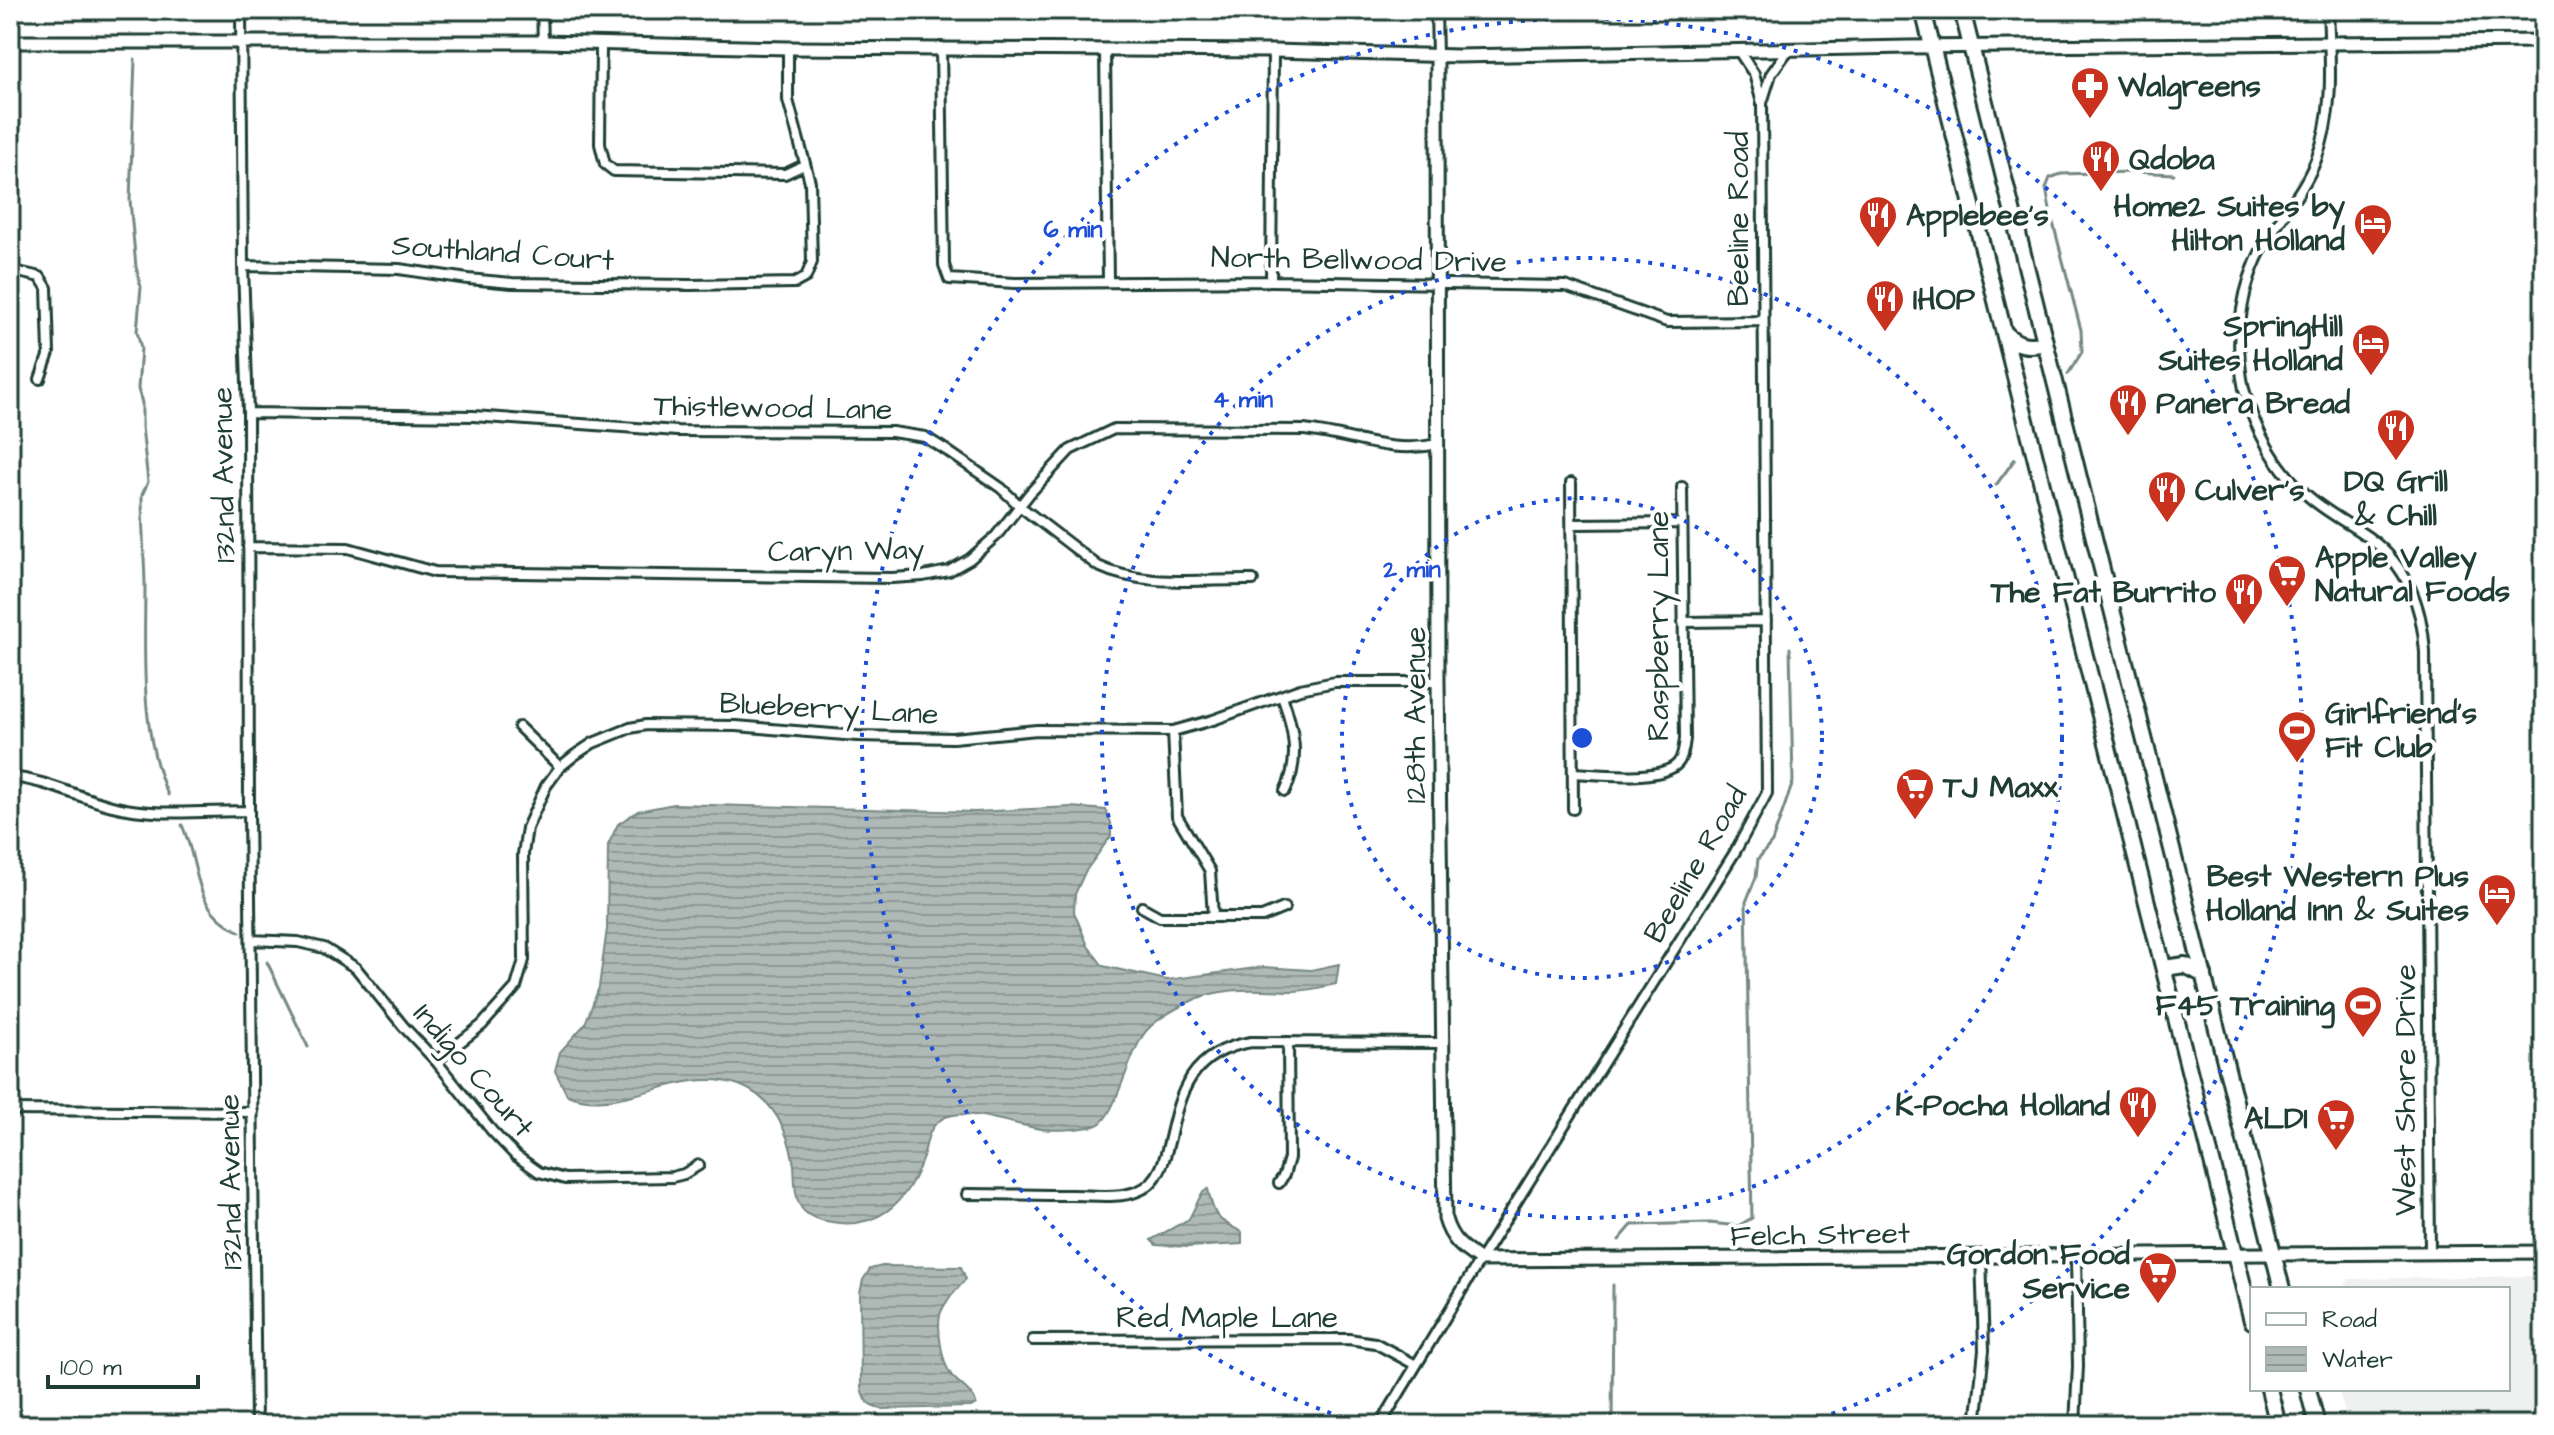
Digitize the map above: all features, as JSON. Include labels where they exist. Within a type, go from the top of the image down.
[{"type":"highway","points":[[1923,10],[2250,1313]]},
{"type":"highway","points":[[1962,10],[2282,1287]]},
{"type":"highway","points":[[2005,333],[2019,344],[2033,346],[2045,343]]},
{"type":"highway","points":[[2164,968],[2185,965],[2204,975]]},
{"type":"highway","points":[[2270,1391],[2278,1425]]},
{"type":"highway","points":[[2308,1391],[2317,1425]]},
{"type":"main road","points":[[10,42],[543,42],[788,48],[1273,51],[1437,56],[2544,41]]},
{"type":"main road","name":"128th Avenue","points":[[1437,56],[1438,682],[1445,1219],[1449,1234],[1457,1245],[1480,1260]]},
{"type":"main road","name":"Felch Street","points":[[1480,1260],[2544,1252]]},
{"type":"street","name":"132nd Avenue","points":[[241,10],[243,266],[248,413],[256,1425]]},
{"type":"street","points":[[542,10],[543,42]]},
{"type":"street","name":"128th Avenue","points":[[1436,10],[1437,56]]},
{"type":"street","name":"West Shore Drive","points":[[2328,10],[2330,99],[2320,149],[2303,187],[2267,240],[2253,270],[2243,303],[2239,354],[2244,389],[2253,418],[2282,469],[2312,500],[2389,556],[2412,590],[2422,618],[2425,652],[2430,1253]]},
{"type":"street","points":[[601,45],[600,144],[605,164],[614,171],[785,174],[804,165],[788,100],[788,48]]},
{"type":"street","name":"North Bellwood Drive","points":[[941,47],[944,265],[949,279],[1015,283],[1271,281],[1565,286],[1667,322],[1763,321]]},
{"type":"street","name":"Beeline Road","points":[[1762,103],[1771,74],[1789,49]]},
{"type":"street","name":"Beeline Road","points":[[1380,1425],[1735,852],[1767,793],[1762,103],[1754,74],[1738,50]]},
{"type":"street","points":[[1105,51],[1108,281]]},
{"type":"street","points":[[1271,281],[1273,51]]},
{"type":"street","name":"Southland Court","points":[[243,266],[399,269],[512,283],[795,283],[806,277],[812,262],[810,182],[804,165]]},
{"type":"street","points":[[10,270],[40,277],[47,288],[49,353],[40,379]]},
{"type":"street","name":"Thistlewood Lane","points":[[248,413],[473,416],[677,431],[892,432],[925,437],[1001,488],[1098,566],[1112,573],[1146,578],[1253,580]]},
{"type":"street","name":"Caryn Way","points":[[248,547],[348,548],[435,572],[892,578],[949,571],[970,559],[996,536],[1070,450],[1114,429],[1304,430],[1401,449],[1438,444]]},
{"type":"street","points":[[1571,483],[1573,809]]},
{"type":"street","name":"Raspberry Lane","points":[[1573,773],[1651,774],[1670,770],[1682,756],[1685,739],[1682,487]]},
{"type":"street","points":[[1572,524],[1682,523]]},
{"type":"street","points":[[1683,622],[1766,621]]},
{"type":"street","name":"Blueberry Lane","points":[[436,1061],[482,1025],[516,987],[524,960],[523,854],[527,828],[546,786],[560,767],[593,743],[630,728],[646,725],[736,726],[857,736],[953,738],[1037,730],[1173,731],[1300,689],[1335,682],[1438,682]]},
{"type":"street","points":[[1282,696],[1292,724],[1294,767],[1285,791]]},
{"type":"street","points":[[519,727],[560,767]]},
{"type":"street","points":[[1173,731],[1177,816],[1210,871],[1213,916]]},
{"type":"street","points":[[10,777],[30,779],[78,796],[134,810],[249,811]]},
{"type":"street","points":[[1142,907],[1160,917],[1262,917],[1284,908]]},
{"type":"street","name":"Indigo Court","points":[[251,940],[324,948],[356,968],[492,1131],[515,1155],[539,1172],[565,1179],[672,1177],[699,1165]]},
{"type":"street","points":[[1279,1183],[1289,1158],[1288,1042]]},
{"type":"street","points":[[967,1194],[1107,1196],[1136,1192],[1154,1181],[1160,1173],[1182,1093],[1202,1065],[1215,1054],[1238,1044],[1442,1043]]},
{"type":"street","points":[[10,1110],[253,1112]]},
{"type":"street","points":[[1976,1425],[1984,1350],[1981,1256]]},
{"type":"street","points":[[2075,1425],[2078,1366],[2076,1256]]},
{"type":"street","name":"Red Maple Lane","points":[[1033,1340],[1349,1339],[1375,1343],[1416,1365]]},
{"type":"shaded area","points":[[2544,1276],[2544,1425],[2349,1425],[2339,1391],[2510,1391],[2510,1287],[2344,1287],[2349,1279]]},
{"type":"water","points":[[674,804],[975,812],[1071,807],[1106,810],[1111,823],[1111,836],[1085,872],[1075,894],[1074,912],[1088,946],[1103,966],[1167,980],[1263,967],[1311,970],[1339,964],[1336,984],[1299,991],[1226,991],[1200,997],[1160,1019],[1147,1030],[1134,1052],[1110,1110],[1097,1125],[1047,1130],[976,1115],[951,1115],[933,1127],[915,1176],[898,1202],[887,1211],[860,1222],[822,1220],[802,1209],[796,1192],[792,1153],[783,1128],[770,1107],[751,1091],[717,1080],[695,1081],[609,1100],[588,1100],[567,1095],[555,1071],[560,1052],[585,1024],[599,987],[607,929],[608,845],[618,824],[638,811]]},
{"type":"water","points":[[1208,1189],[1218,1216],[1242,1232],[1242,1244],[1188,1247],[1156,1245],[1151,1240],[1189,1219],[1202,1193]]},
{"type":"water","points":[[882,1266],[961,1267],[966,1279],[942,1310],[940,1338],[948,1371],[970,1393],[976,1404],[971,1407],[882,1409],[865,1399],[861,1387],[860,1293],[870,1269]]},
{"type":"waterway","points":[[135,59],[130,200],[136,267],[141,287],[137,331],[141,348],[138,389],[142,403],[148,482],[142,495],[146,690],[152,744],[168,795]]},
{"type":"waterway","points":[[2068,374],[2082,352],[2081,330],[2051,215],[2046,188],[2050,178],[2061,174],[2174,174]]},
{"type":"waterway","points":[[1996,485],[2015,459]]},
{"type":"waterway","points":[[1619,1240],[1632,1225],[1710,1223],[1738,1226],[1752,1218],[1746,902],[1756,877],[1758,859],[1772,842],[1793,782],[1790,648]]},
{"type":"waterway","points":[[182,825],[205,899],[224,922],[240,932]]},
{"type":"waterway","points":[[267,962],[308,1047]]},
{"type":"waterway","points":[[1612,1425],[1613,1285]]},
{"type":"place","name":"Walgreens","points":[[2090,120]]},
{"type":"place","name":"Qdoba","points":[[2101,193]]},
{"type":"place","name":"Applebee's","points":[[1878,249]]},
{"type":"place","name":"Home2 Suites by Hilton Holland","points":[[2373,257]]},
{"type":"place","name":"IHOP","points":[[1885,333]]},
{"type":"place","name":"SpringHill Suites Holland","points":[[2371,377]]},
{"type":"place","name":"Panera Bread","points":[[2128,437]]},
{"type":"place","name":"DQ Grill & Chill","points":[[2396,462]]},
{"type":"place","name":"Culver's","points":[[2167,524]]},
{"type":"place","name":"Apple Valley Natural Foods","points":[[2287,608]]},
{"type":"place","name":"The Fat Burrito","points":[[2244,626]]},
{"type":"place","name":"Girlfriend's Fit Club","points":[[2297,764]]},
{"type":"place","name":"TJ Maxx","points":[[1915,821]]},
{"type":"place","name":"Best Western Plus Holland Inn & Suites","points":[[2497,927]]},
{"type":"place","name":"F45 Training","points":[[2363,1039]]},
{"type":"place","name":"K-Pocha Holland","points":[[2138,1139]]},
{"type":"place","name":"ALDI","points":[[2336,1152]]},
{"type":"place","name":"Gordon Food Service","points":[[2158,1305]]}]
